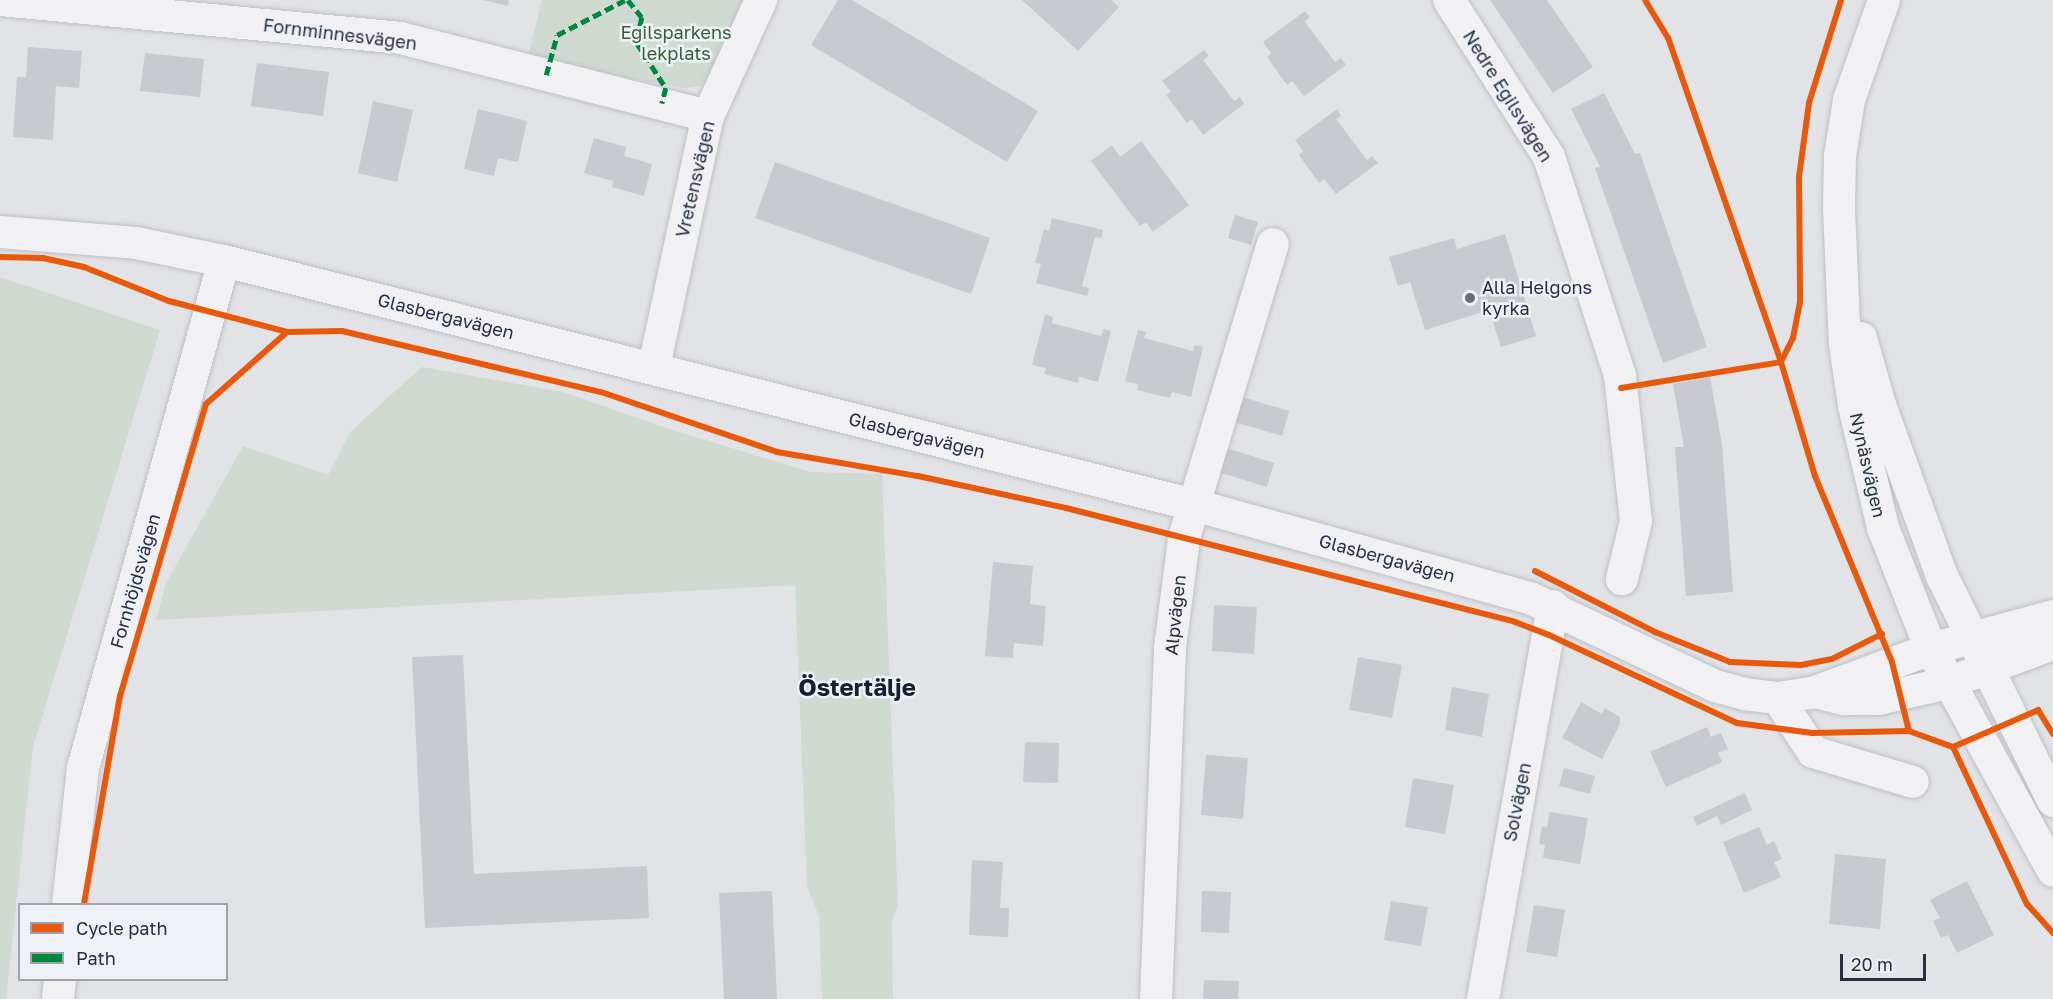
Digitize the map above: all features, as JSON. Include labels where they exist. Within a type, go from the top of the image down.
[{"type":"street","name":"Fornminnesvägen","points":[[0,0],[400,38],[708,116]]},
{"type":"street","name":"Vretensvägen","points":[[654,367],[708,116],[762,0]]},
{"type":"street","name":"Nedre Egilsvägen","points":[[1449,0],[1549,157],[1620,376],[1636,521],[1622,579]]},
{"type":"street","name":"Nynäsvägen","points":[[1884,0],[1852,89],[1840,156],[1845,344],[1868,478],[1883,528],[1931,649],[2053,871]]},
{"type":"street","name":"Glasbergavägen","points":[[0,232],[136,243],[224,261],[654,367],[1194,505],[1553,606],[1715,686],[1778,698],[1815,692],[1973,636]]},
{"type":"street","name":"Alpvägen","points":[[1156,999],[1170,648],[1184,538],[1274,244]]},
{"type":"street","name":"Fornhöjdsvägen","points":[[68,903],[83,768],[224,261]]},
{"type":"street","name":"Nynäsvägen","points":[[1842,273],[1905,478],[1942,576],[2053,801]]},
{"type":"street","name":"Solvägen","points":[[1483,999],[1553,606]]},
{"type":"street","points":[[1973,636],[2053,616]]},
{"type":"street","points":[[1989,670],[2053,644]]},
{"type":"street","name":"Glasbergavägen","points":[[1815,692],[1866,700],[1948,683],[1989,670]]},
{"type":"street","points":[[1778,698],[1813,752],[1913,782]]},
{"type":"street","points":[[58,999],[60,981]]},
{"type":"green space","name":"Egilsparkens lekplats","points":[[542,0],[742,0],[710,75],[700,86],[686,88],[527,61]]},
{"type":"green space","points":[[0,277],[160,330],[33,747],[6,999],[0,999]]},
{"type":"green space","points":[[422,367],[563,392],[672,430],[811,472],[882,474],[898,905],[892,922],[893,999],[822,999],[819,916],[807,886],[795,585],[156,620],[166,583],[243,446],[328,475],[350,432]]},
{"type":"building","points":[[483,0],[509,0],[508,6]]},
{"type":"building","points":[[838,0],[852,0],[1038,111],[1007,162],[811,45]]},
{"type":"building","points":[[1022,0],[1111,0],[1119,7],[1078,51]]},
{"type":"building","points":[[1490,0],[1547,0],[1593,67],[1553,93]]},
{"type":"building","points":[[1305,11],[1310,17],[1305,22],[1335,62],[1341,58],[1346,65],[1304,96],[1292,81],[1287,85],[1267,57],[1271,53],[1263,42]]},
{"type":"building","points":[[28,47],[82,51],[79,88],[56,86],[53,140],[13,137],[17,77],[26,77]]},
{"type":"building","points":[[1204,50],[1209,56],[1203,60],[1234,101],[1240,97],[1244,104],[1203,135],[1192,119],[1187,123],[1166,95],[1171,92],[1162,81]]},
{"type":"building","points":[[145,53],[204,59],[200,97],[140,91]]},
{"type":"building","points":[[257,63],[329,72],[323,116],[251,106]]},
{"type":"building","points":[[1604,93],[1635,154],[1640,153],[1707,347],[1663,363],[1595,168],[1600,167],[1571,109]]},
{"type":"building","points":[[373,101],[413,110],[397,182],[358,173]]},
{"type":"building","points":[[478,109],[527,121],[518,162],[498,158],[494,176],[464,169]]},
{"type":"building","points":[[1337,109],[1341,116],[1336,119],[1367,160],[1372,156],[1378,163],[1336,194],[1324,179],[1319,183],[1299,155],[1303,151],[1295,140]]},
{"type":"building","points":[[594,138],[626,147],[624,156],[652,164],[644,196],[612,187],[613,181],[584,173]]},
{"type":"building","points":[[1141,141],[1189,205],[1153,232],[1146,222],[1140,226],[1091,161],[1112,145],[1120,157]]},
{"type":"building","points":[[775,162],[990,238],[971,294],[755,218]]},
{"type":"building","points":[[1235,215],[1258,222],[1251,245],[1228,238]]},
{"type":"building","points":[[1052,218],[1103,230],[1101,238],[1095,237],[1082,286],[1089,288],[1087,296],[1036,283],[1041,264],[1035,263],[1044,229],[1049,231]]},
{"type":"building","name":"Alla Helgons kyrka","points":[[1505,234],[1536,336],[1501,347],[1489,310],[1425,330],[1410,282],[1398,286],[1389,257],[1454,238],[1457,249]]},
{"type":"building","points":[[1045,314],[1053,317],[1052,323],[1101,336],[1103,329],[1111,331],[1098,382],[1079,377],[1078,383],[1044,374],[1046,368],[1032,365]]},
{"type":"building","points":[[1138,330],[1146,332],[1144,338],[1193,351],[1195,345],[1203,347],[1191,397],[1172,392],[1170,398],[1137,390],[1138,384],[1125,381]]},
{"type":"building","points":[[1710,377],[1722,444],[1733,592],[1686,596],[1675,447],[1684,447],[1673,384]]},
{"type":"building","points":[[1239,396],[1289,411],[1282,436],[1231,421]]},
{"type":"building","points":[[1223,447],[1274,463],[1267,487],[1215,471]]},
{"type":"building","points":[[993,562],[1033,566],[1030,604],[1046,606],[1043,646],[1014,643],[1013,658],[985,656]]},
{"type":"building","points":[[1214,605],[1257,607],[1254,654],[1212,651]]},
{"type":"building","points":[[463,655],[474,874],[647,866],[649,918],[425,928],[412,657]]},
{"type":"building","points":[[1358,657],[1402,665],[1392,718],[1349,710]]},
{"type":"building","points":[[1452,687],[1489,694],[1482,737],[1445,730]]},
{"type":"building","points":[[1581,702],[1602,714],[1605,708],[1620,717],[1620,724],[1602,759],[1562,738]]},
{"type":"building","points":[[1707,727],[1711,737],[1721,733],[1728,749],[1718,753],[1722,762],[1666,787],[1650,752]]},
{"type":"building","points":[[1025,742],[1059,743],[1058,783],[1023,782]]},
{"type":"building","points":[[1206,755],[1248,758],[1243,819],[1201,815]]},
{"type":"building","points":[[1564,768],[1595,776],[1590,794],[1559,786]]},
{"type":"building","points":[[1413,778],[1454,785],[1445,834],[1405,827]]},
{"type":"building","points":[[1745,793],[1752,810],[1721,825],[1717,816],[1697,826],[1693,817]]},
{"type":"building","points":[[1550,812],[1588,818],[1580,864],[1543,858],[1545,845],[1539,844],[1542,826],[1547,827]]},
{"type":"building","points":[[1759,827],[1767,845],[1774,841],[1782,859],[1774,862],[1781,877],[1744,893],[1723,842]]},
{"type":"building","points":[[1835,854],[1886,859],[1880,929],[1829,924]]},
{"type":"building","points":[[972,860],[1003,862],[1000,908],[1009,908],[1008,937],[969,935]]},
{"type":"building","points":[[1967,881],[1994,935],[1957,953],[1948,935],[1941,938],[1933,921],[1940,918],[1930,900]]},
{"type":"building","points":[[772,891],[777,999],[724,999],[719,893]]},
{"type":"building","points":[[1202,891],[1231,892],[1229,933],[1201,932]]},
{"type":"building","points":[[1391,901],[1428,907],[1421,946],[1384,940]]},
{"type":"building","points":[[1534,905],[1565,910],[1557,957],[1526,952]]},
{"type":"building","points":[[1204,980],[1239,981],[1238,999],[1203,999]]},
{"type":"marked path","points":[[546,75],[557,35],[625,0]]},
{"type":"marked path","points":[[628,0],[642,17],[637,43],[666,88],[662,104]]},
{"type":"cycle path","points":[[1621,388],[1781,362],[1668,38],[1645,0]]},
{"type":"cycle path","points":[[1841,0],[1809,103],[1799,177],[1800,302],[1793,338],[1781,362],[1815,476],[1892,662],[1909,731]]},
{"type":"cycle path","points":[[0,257],[43,258],[84,267],[169,301],[287,332],[342,331],[601,392],[777,452],[918,476],[1066,508],[1515,622],[1549,635],[1737,723],[1812,733],[1909,731],[1953,747],[2038,710],[2053,734]]},
{"type":"cycle path","points":[[84,903],[120,696],[206,404],[287,332]]},
{"type":"cycle path","points":[[1535,571],[1655,632],[1730,662],[1801,665],[1832,659],[1882,634]]},
{"type":"cycle path","points":[[1953,747],[2027,904],[2053,933]]},
{"type":"place","name":"Alla Helgons kyrka","points":[[1470,298]]},
{"type":"district","name":"Östertälje","points":[[857,687]]}]
